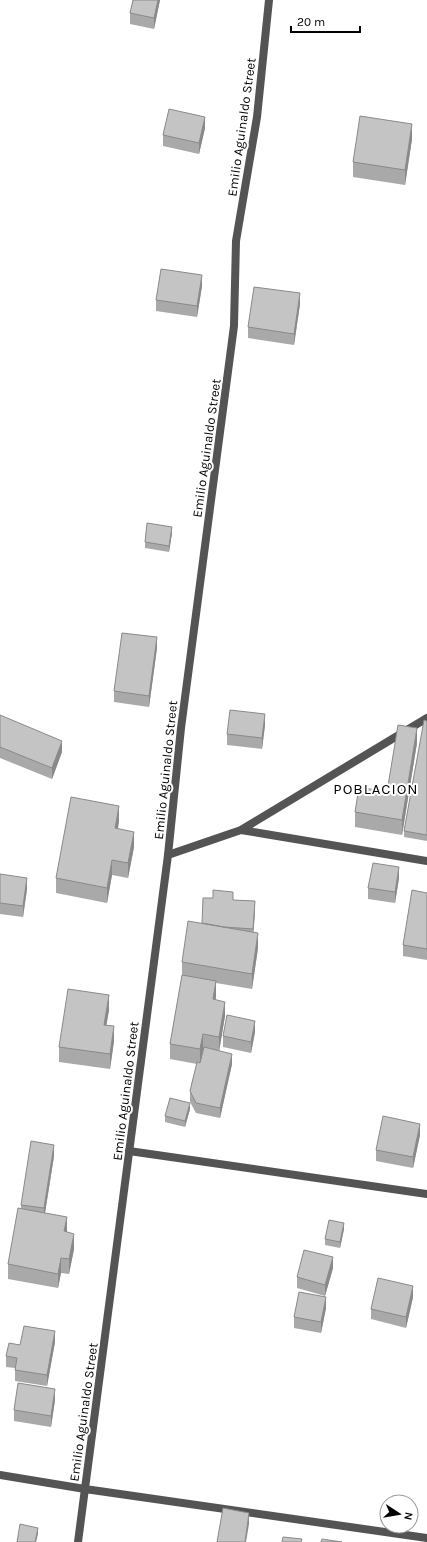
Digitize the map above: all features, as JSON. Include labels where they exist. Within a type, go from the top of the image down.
[{"type":"street","name":"Emilio Aguinaldo Street","points":[[78,1542],[168,855],[181,728],[234,326],[236,241],[257,118],[269,0]]},
{"type":"street","points":[[168,855],[242,830],[427,718]]},
{"type":"street","points":[[242,830],[427,861]]},
{"type":"street","points":[[129,1151],[427,1194]]},
{"type":"street","points":[[0,1475],[85,1489],[427,1538]]},
{"type":"building","points":[[133,0],[158,0],[154,18],[130,13]]},
{"type":"building","points":[[169,109],[205,117],[199,143],[163,135]]},
{"type":"building","points":[[360,116],[412,124],[405,170],[353,162]]},
{"type":"building","points":[[161,269],[202,275],[197,306],[156,300]]},
{"type":"building","points":[[254,287],[300,293],[294,334],[248,327]]},
{"type":"building","points":[[147,523],[172,527],[169,546],[145,542]]},
{"type":"building","points":[[122,633],[157,637],[149,696],[114,691]]},
{"type":"building","points":[[230,710],[265,714],[262,738],[227,734]]},
{"type":"building","points":[[0,715],[62,741],[52,768],[0,747]]},
{"type":"building","points":[[424,720],[427,721],[427,835],[404,831]]},
{"type":"building","points":[[398,725],[417,728],[402,820],[355,812],[359,787],[387,792]]},
{"type":"building","points":[[71,797],[119,806],[115,828],[134,832],[128,863],[112,860],[107,888],[56,878]]},
{"type":"building","points":[[373,863],[399,867],[395,892],[368,888]]},
{"type":"building","points":[[0,874],[27,878],[23,906],[0,903]]},
{"type":"building","points":[[213,890],[233,892],[233,900],[255,901],[253,929],[224,927],[202,923],[203,898],[213,898]]},
{"type":"building","points":[[412,890],[427,893],[427,949],[403,945]]},
{"type":"building","points":[[188,921],[258,933],[252,974],[182,962]]},
{"type":"building","points":[[182,975],[216,981],[213,999],[225,1002],[219,1037],[203,1034],[200,1049],[170,1044]]},
{"type":"building","points":[[68,989],[109,995],[104,1025],[114,1026],[110,1054],[59,1047]]},
{"type":"building","points":[[227,1015],[255,1021],[251,1042],[223,1036]]},
{"type":"building","points":[[204,1047],[232,1054],[220,1108],[196,1103],[190,1091],[197,1062],[200,1063]]},
{"type":"building","points":[[170,1098],[190,1103],[185,1121],[165,1116]]},
{"type":"building","points":[[383,1116],[420,1124],[413,1157],[376,1150]]},
{"type":"building","points":[[31,1141],[54,1145],[44,1208],[21,1205]]},
{"type":"building","points":[[18,1208],[67,1217],[64,1231],[74,1234],[69,1259],[61,1258],[58,1274],[8,1264]]},
{"type":"building","points":[[329,1220],[344,1223],[340,1242],[325,1239]]},
{"type":"building","points":[[304,1250],[333,1257],[325,1285],[297,1277]]},
{"type":"building","points":[[378,1278],[413,1286],[406,1317],[371,1309]]},
{"type":"building","points":[[299,1292],[326,1297],[321,1322],[294,1317]]},
{"type":"building","points":[[24,1326],[55,1331],[47,1375],[15,1370],[17,1358],[6,1356],[9,1343],[20,1345]]},
{"type":"building","points":[[18,1383],[55,1389],[51,1416],[14,1410]]},
{"type":"building","points":[[223,1508],[249,1513],[245,1542],[217,1542]]},
{"type":"building","points":[[20,1524],[38,1528],[35,1542],[17,1542]]},
{"type":"building","points":[[283,1537],[302,1539],[301,1542],[282,1542]]},
{"type":"building","points":[[322,1539],[342,1542],[321,1542]]},
{"type":"district","name":"POBLACION","points":[[376,789]]}]
